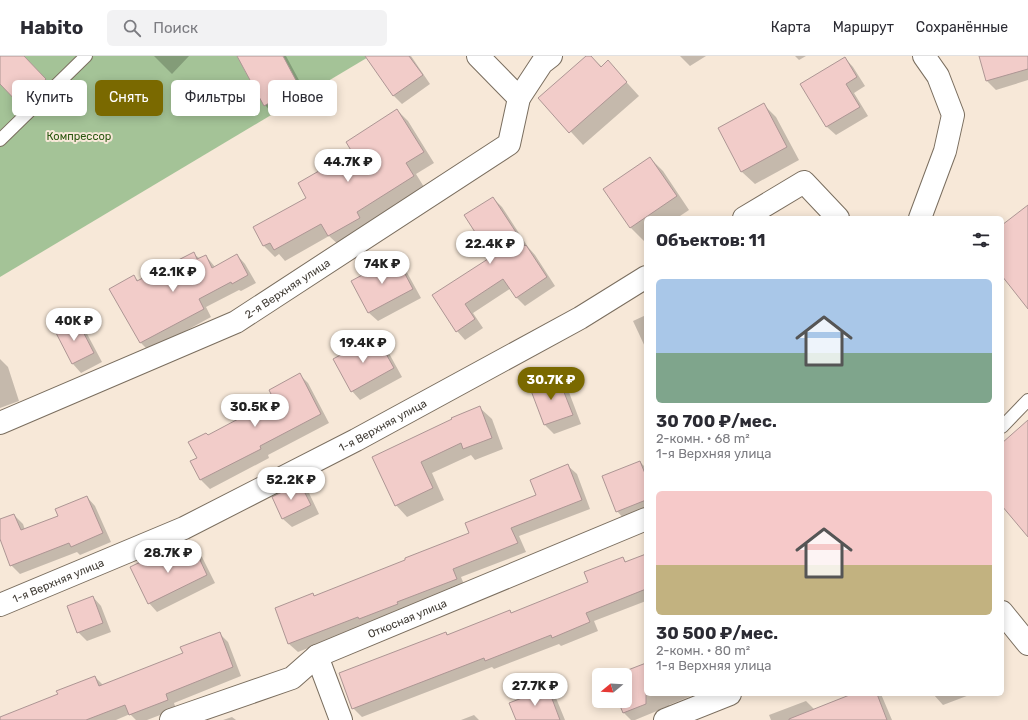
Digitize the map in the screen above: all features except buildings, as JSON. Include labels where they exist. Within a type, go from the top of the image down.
[{"type":"street","points":[[478,56],[519,98]]},
{"type":"street","name":"2-я Верхняя улица","points":[[0,423],[236,322],[509,144],[519,98],[542,63],[551,56]]},
{"type":"street","points":[[921,216],[945,151],[953,115],[938,76],[924,56]]},
{"type":"street","points":[[747,216],[804,182],[836,216]]},
{"type":"street","name":"1-я Верхняя улица","points":[[0,605],[184,528],[356,440],[580,318],[644,279]]},
{"type":"street","name":"Откосная улица","points":[[171,720],[292,678],[317,656],[644,520]]},
{"type":"street","points":[[1004,614],[1028,644]]},
{"type":"street","points":[[317,656],[341,720]]},
{"type":"street","points":[[665,720],[725,696]]},
{"type":"lane","points":[[0,140],[86,56]]},
{"type":"lane","points":[[1004,425],[1028,400]]},
{"type":"green space","name":"Компрессор","points":[[0,56],[370,56],[330,80],[268,80],[268,116],[270,116],[0,277]]}]
